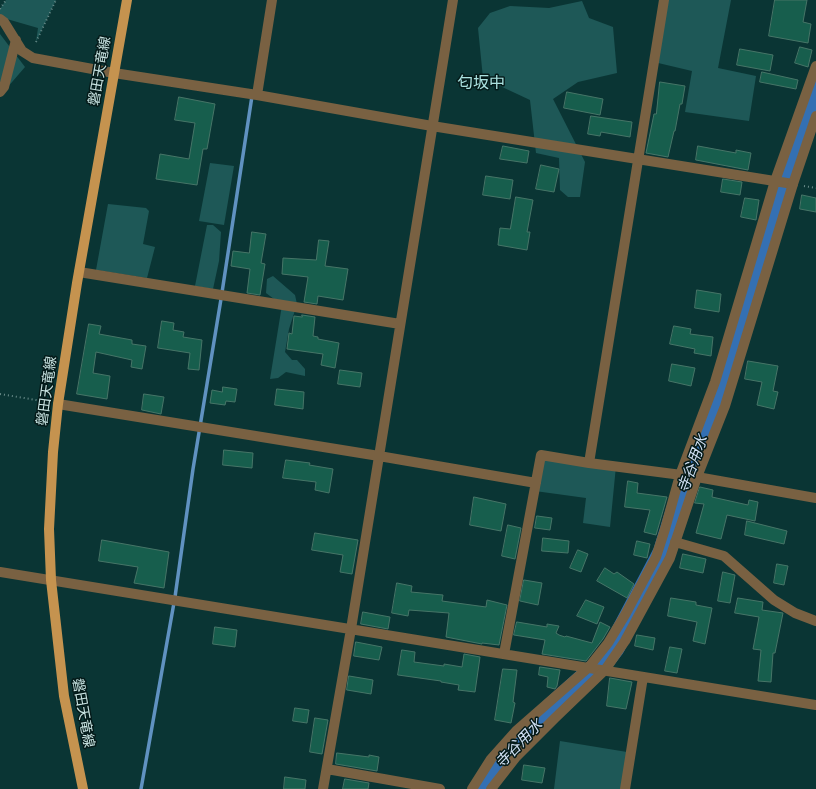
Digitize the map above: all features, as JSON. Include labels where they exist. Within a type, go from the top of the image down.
[{"type":"main road","name":"磐田天竜線","points":[[84,789],[64,696],[51,580],[50,519],[53,452],[58,404],[79,272],[127,0]]},
{"type":"street","points":[[257,95],[272,0]]},
{"type":"street","points":[[323,789],[351,629],[453,0]]},
{"type":"street","points":[[589,462],[664,0]]},
{"type":"street","points":[[0,19],[4,22],[22,51],[34,58],[114,73],[257,95],[432,126],[792,184]]},
{"type":"street","points":[[0,92],[4,87],[16,40]]},
{"type":"street","points":[[472,789],[491,759],[516,731],[589,667],[608,643],[656,557],[680,475],[715,382],[776,181],[816,66]]},
{"type":"street","points":[[491,789],[516,757],[605,670],[625,641],[670,558],[697,477],[725,406],[792,184],[816,116]]},
{"type":"street","points":[[79,272],[400,324]]},
{"type":"street","points":[[58,404],[536,483]]},
{"type":"street","points":[[504,654],[541,455],[697,477],[816,498]]},
{"type":"street","points":[[676,542],[724,556],[774,600],[816,621]]},
{"type":"street","points":[[0,572],[816,705]]},
{"type":"street","points":[[625,789],[643,677]]},
{"type":"street","points":[[326,769],[440,789]]},
{"type":"path","points":[[0,9],[6,0]]},
{"type":"path","points":[[36,42],[56,0]]},
{"type":"path","points":[[0,394],[58,404]]},
{"type":"shaded area","points":[[6,0],[56,0],[36,42],[38,28],[0,17],[0,9]]},
{"type":"shaded area","points":[[664,0],[731,0],[718,68],[756,76],[749,121],[685,112],[692,71],[654,62]]},
{"type":"shaded area","points":[[582,1],[589,18],[613,27],[617,73],[578,82],[553,99],[585,162],[580,197],[568,197],[560,190],[559,158],[536,153],[530,100],[483,78],[478,28],[490,13],[510,6],[549,8]]},
{"type":"shaded area","points":[[0,34],[25,67],[0,96]]},
{"type":"shaded area","points":[[210,163],[234,166],[224,225],[199,221]]},
{"type":"shaded area","points":[[108,204],[146,208],[149,211],[143,244],[155,247],[147,278],[96,270]]},
{"type":"shaded area","points":[[207,225],[213,225],[221,232],[219,261],[213,289],[195,286]]},
{"type":"shaded area","points":[[273,276],[295,295],[297,304],[289,329],[285,352],[292,360],[297,360],[305,369],[305,376],[286,372],[278,378],[270,379],[282,305],[266,293],[267,279]]},
{"type":"shaded area","points":[[541,455],[616,466],[610,527],[583,523],[586,498],[535,491]]},
{"type":"shaded area","points":[[560,741],[627,752],[622,789],[554,789]]},
{"type":"building","points":[[775,0],[807,0],[803,22],[811,24],[808,43],[769,36]]},
{"type":"building","points":[[800,47],[812,50],[808,67],[795,63]]},
{"type":"building","points":[[740,49],[773,55],[770,71],[737,65]]},
{"type":"building","points":[[762,72],[798,80],[796,89],[760,82]]},
{"type":"building","points":[[660,82],[685,86],[682,104],[680,104],[668,157],[646,153],[654,114],[656,114]]},
{"type":"building","points":[[567,92],[603,99],[600,115],[564,108]]},
{"type":"building","points":[[179,97],[215,104],[207,149],[203,149],[197,185],[156,179],[160,154],[189,159],[195,123],[175,120]]},
{"type":"building","points":[[591,116],[632,122],[630,137],[601,132],[600,136],[588,134]]},
{"type":"building","points":[[503,146],[529,151],[527,163],[500,159]]},
{"type":"building","points":[[698,146],[736,153],[736,150],[751,153],[748,170],[696,160]]},
{"type":"building","points":[[541,165],[559,169],[554,192],[536,189]]},
{"type":"building","points":[[486,176],[513,180],[510,199],[483,195]]},
{"type":"building","points":[[723,179],[742,182],[740,195],[721,192]]},
{"type":"building","points":[[802,195],[816,198],[816,212],[800,209]]},
{"type":"building","points":[[516,197],[533,200],[527,232],[530,232],[527,250],[498,245],[500,228],[510,229]]},
{"type":"building","points":[[745,198],[759,200],[756,220],[741,217]]},
{"type":"building","points":[[252,232],[266,234],[261,263],[265,264],[260,295],[247,293],[250,269],[231,266],[233,251],[249,253]]},
{"type":"building","points":[[319,240],[329,241],[325,266],[348,269],[343,300],[318,296],[317,304],[304,302],[308,277],[282,274],[283,258],[316,260]]},
{"type":"building","points":[[697,290],[721,294],[719,312],[695,308]]},
{"type":"building","points":[[302,315],[315,317],[313,336],[318,337],[318,339],[339,343],[335,368],[321,365],[323,354],[287,349],[289,333],[292,334],[294,316],[302,317]]},
{"type":"building","points":[[162,321],[174,323],[173,330],[184,332],[183,337],[202,340],[199,370],[188,369],[190,353],[158,348]]},
{"type":"building","points":[[89,324],[101,326],[99,334],[132,340],[132,344],[146,346],[142,369],[131,367],[132,360],[96,352],[93,373],[110,376],[107,399],[77,394]]},
{"type":"building","points":[[674,326],[691,329],[690,334],[713,337],[711,356],[694,353],[695,349],[670,344]]},
{"type":"building","points":[[748,361],[778,366],[773,391],[778,392],[774,409],[757,405],[762,382],[745,379]]},
{"type":"building","points":[[672,364],[695,368],[691,386],[669,381]]},
{"type":"building","points":[[340,370],[362,373],[360,387],[338,384]]},
{"type":"building","points":[[223,387],[237,389],[235,402],[226,401],[225,405],[210,403],[212,390],[222,392]]},
{"type":"building","points":[[277,389],[304,392],[303,409],[275,405]]},
{"type":"building","points":[[144,394],[164,397],[161,414],[142,410]]},
{"type":"building","points":[[224,450],[253,453],[252,468],[223,465]]},
{"type":"building","points":[[286,460],[310,463],[309,465],[333,469],[329,493],[315,490],[316,482],[283,478]]},
{"type":"building","points":[[628,481],[638,483],[637,493],[667,497],[656,535],[644,532],[650,510],[625,507]]},
{"type":"building","points":[[700,487],[713,490],[712,497],[748,505],[749,500],[758,502],[755,521],[727,515],[721,539],[696,533],[704,504],[695,503]]},
{"type":"building","points":[[474,497],[506,504],[501,531],[470,525]]},
{"type":"building","points":[[537,516],[552,518],[550,530],[535,528]]},
{"type":"building","points":[[747,521],[787,531],[784,544],[745,535]]},
{"type":"building","points":[[508,525],[521,528],[515,559],[502,556]]},
{"type":"building","points":[[315,533],[358,540],[352,574],[340,572],[343,555],[312,550]]},
{"type":"building","points":[[543,538],[569,541],[568,553],[542,551]]},
{"type":"building","points":[[102,540],[169,552],[164,588],[134,583],[138,567],[99,561]]},
{"type":"building","points":[[637,541],[650,544],[647,558],[634,555]]},
{"type":"building","points":[[578,550],[588,554],[581,572],[570,568]]},
{"type":"building","points":[[683,554],[706,559],[703,573],[680,568]]},
{"type":"building","points":[[777,564],[788,566],[784,585],[774,583]]},
{"type":"building","points":[[605,568],[614,574],[617,572],[634,584],[627,598],[597,581]]},
{"type":"building","points":[[723,572],[735,575],[730,603],[718,601]]},
{"type":"building","points":[[524,580],[542,583],[538,605],[520,601]]},
{"type":"building","points":[[397,583],[412,586],[411,592],[443,595],[442,601],[486,607],[487,600],[507,605],[499,645],[482,644],[446,637],[449,613],[409,610],[408,616],[392,613]]},
{"type":"building","points":[[671,598],[696,602],[696,605],[712,608],[705,644],[693,641],[697,622],[668,616]]},
{"type":"building","points":[[738,598],[763,602],[762,610],[783,613],[775,653],[773,653],[771,682],[758,681],[761,650],[753,649],[759,617],[735,613]]},
{"type":"building","points":[[586,600],[604,607],[597,624],[577,616]]},
{"type":"building","points":[[363,612],[390,617],[388,629],[361,624]]},
{"type":"building","points":[[517,622],[547,627],[547,624],[559,626],[556,633],[559,635],[592,643],[600,622],[610,627],[603,639],[586,661],[542,654],[545,640],[514,635]]},
{"type":"building","points":[[215,627],[237,630],[235,647],[213,644]]},
{"type":"building","points":[[637,635],[655,638],[653,650],[635,646]]},
{"type":"building","points":[[356,642],[382,647],[379,660],[354,656]]},
{"type":"building","points":[[670,647],[682,649],[677,673],[665,671]]},
{"type":"building","points":[[402,650],[415,652],[414,662],[444,666],[444,664],[462,667],[464,654],[480,657],[475,692],[458,690],[459,685],[441,681],[398,675]]},
{"type":"building","points":[[540,667],[560,670],[555,689],[547,687],[548,677],[539,675]]},
{"type":"building","points":[[503,669],[517,670],[513,702],[515,703],[511,723],[495,720]]},
{"type":"building","points":[[349,676],[373,680],[371,694],[347,690]]},
{"type":"building","points":[[610,678],[632,682],[626,709],[607,706]]},
{"type":"building","points":[[295,708],[309,710],[307,723],[293,721]]},
{"type":"building","points":[[315,718],[328,720],[322,754],[310,752]]},
{"type":"building","points":[[337,753],[379,757],[377,771],[336,764]]},
{"type":"building","points":[[524,765],[545,768],[542,783],[522,780]]},
{"type":"building","points":[[285,777],[306,780],[305,789],[284,789]]},
{"type":"building","points":[[345,779],[369,783],[368,789],[343,789]]},
{"type":"waterway","name":"寺谷用水","points":[[481,789],[505,756],[552,708],[600,665],[614,647],[664,552],[684,487],[723,382],[782,188],[816,88]]},
{"type":"waterway","points":[[141,789],[175,597],[193,469],[252,96]]},
{"type":"district","name":"匂坂中","points":[[481,83]]}]
